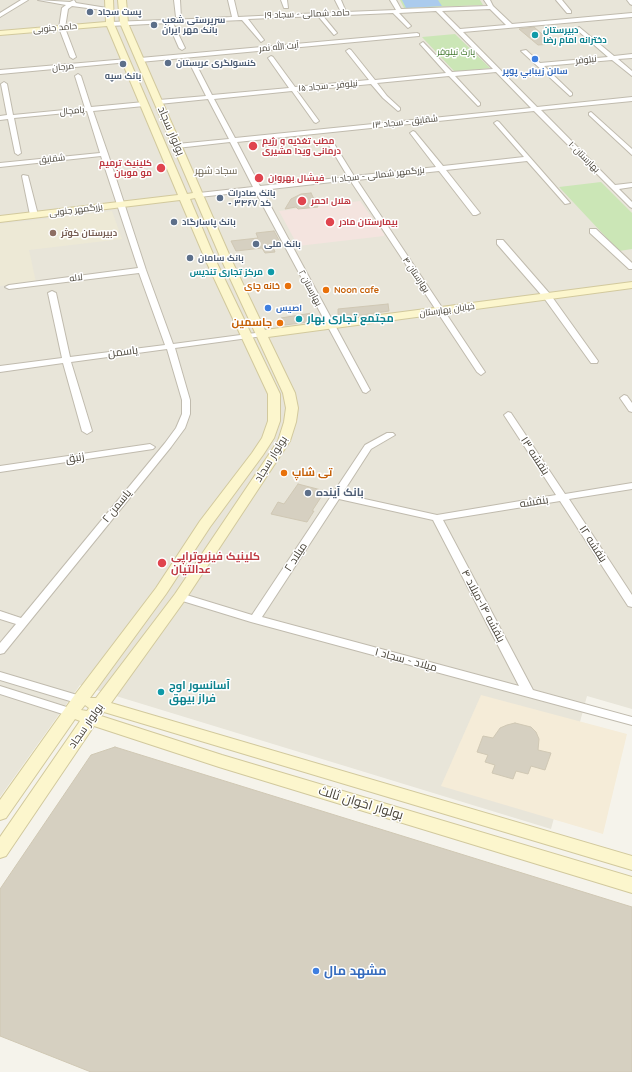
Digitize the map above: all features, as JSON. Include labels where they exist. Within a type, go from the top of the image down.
[{"type":"main road","name":"بولوار سجاد","points":[[0,851],[95,712],[180,597],[284,441],[290,422],[292,408],[289,393],[199,196],[124,23],[122,0]]},
{"type":"main road","name":"بولوار سجاد","points":[[0,813],[76,706],[161,591],[205,524],[257,455],[268,438],[274,421],[274,394],[211,261],[110,24],[110,4]]},
{"type":"main road","name":"حامد جنوبی","points":[[0,33],[110,24]]},
{"type":"main road","name":"بزرگمهر جنوبی","points":[[0,219],[199,196]]},
{"type":"main road","name":"خیابان بهارستان","points":[[262,334],[632,285]]},
{"type":"main road","points":[[76,706],[632,863]]},
{"type":"main road","name":"بولوار اخوان ثالث","points":[[95,712],[219,761],[632,885]]},
{"type":"street","points":[[0,15],[25,0]]},
{"type":"street","points":[[41,0],[71,4],[110,4]]},
{"type":"street","points":[[73,57],[62,28],[65,8],[77,0]]},
{"type":"street","points":[[177,0],[179,17]]},
{"type":"street","points":[[231,0],[235,17]]},
{"type":"street","points":[[284,0],[286,7]]},
{"type":"street","points":[[338,0],[344,13]]},
{"type":"street","points":[[393,0],[396,11],[408,26]]},
{"type":"street","points":[[487,0],[491,7],[511,26]]},
{"type":"street","points":[[559,0],[569,12]]},
{"type":"street","points":[[484,7],[503,27]]},
{"type":"street","name":"حامد شمالی - سجاد ۱۹","points":[[110,24],[235,17],[491,7]]},
{"type":"street","name":"بهارستان ۱۰","points":[[437,9],[632,206]]},
{"type":"street","points":[[319,14],[334,32]]},
{"type":"street","points":[[458,31],[632,15]]},
{"type":"street","points":[[243,17],[261,40]]},
{"type":"street","points":[[169,20],[182,48]]},
{"type":"street","points":[[579,29],[631,73]]},
{"type":"street","name":"آیت الله نمر","points":[[140,60],[417,35]]},
{"type":"street","points":[[423,44],[478,104]]},
{"type":"street","points":[[524,50],[570,94]]},
{"type":"street","points":[[349,51],[385,97],[398,109]]},
{"type":"street","name":"نیلوفر","points":[[540,65],[632,56]]},
{"type":"street","points":[[271,58],[316,120]]},
{"type":"street","name":"مرجان","points":[[0,72],[127,61]]},
{"type":"street","name":"بهارستان ۲","points":[[193,64],[257,189],[366,390]]},
{"type":"street","name":"نیلوفر - سجاد ۱۵","points":[[159,102],[497,70]]},
{"type":"street","name":"یاسمن ۲","points":[[0,650],[168,445],[180,428],[186,414],[186,400],[170,347],[142,270],[105,154],[78,76]]},
{"type":"street","points":[[4,84],[18,153]]},
{"type":"street","name":"شقایق - سجاد ۱۳","points":[[177,146],[632,99]]},
{"type":"street","name":"پامچال","points":[[0,118],[144,104]]},
{"type":"street","points":[[591,114],[629,147],[632,153]]},
{"type":"street","points":[[497,123],[567,203]]},
{"type":"street","points":[[413,132],[476,213]]},
{"type":"street","name":"بهارستان ۴","points":[[330,142],[392,239],[481,372]]},
{"type":"street","name":"شقایق","points":[[0,165],[105,154]]},
{"type":"street","name":"بزرگمهر شمالی - سجاد ۱۱","points":[[199,196],[528,159]]},
{"type":"street","points":[[25,176],[34,215]]},
{"type":"street","points":[[614,187],[632,185]]},
{"type":"street","points":[[593,231],[632,267]]},
{"type":"street","points":[[500,242],[547,296],[594,361]]},
{"type":"street","name":"لاله","points":[[9,287],[142,270]]},
{"type":"street","points":[[52,293],[66,359],[86,431]]},
{"type":"street","name":"یاسمن","points":[[0,369],[262,334]]},
{"type":"street","points":[[624,398],[632,409]]},
{"type":"street","name":"بنفشه ۱۳","points":[[508,415],[562,498]]},
{"type":"street","name":"میلاد ۲","points":[[255,619],[368,447],[390,435]]},
{"type":"street","name":"زنبق","points":[[0,469],[150,447]]},
{"type":"street","name":"بنفشه","points":[[436,518],[632,486]]},
{"type":"street","points":[[336,495],[436,518]]},
{"type":"street","name":"بنفشه ۱۲","points":[[562,498],[632,603]]},
{"type":"street","name":"بنفشه ۱۴-میلاد ۴","points":[[436,518],[529,694]]},
{"type":"street","name":"میلاد - سجاد ۱","points":[[180,597],[255,619],[632,721]]},
{"type":"street","points":[[0,615],[22,622]]},
{"type":"street","points":[[0,676],[76,706]]},
{"type":"street","points":[[0,690],[76,706]]},
{"type":"shaded area","points":[[0,0],[632,0],[632,709],[587,696],[551,829],[80,685],[0,797]]},
{"type":"shaded area","name":"بیمارستان مادر","points":[[360,201],[384,236],[298,246],[279,211]]},
{"type":"shaded area","points":[[112,211],[122,239],[29,250],[36,282],[0,286],[0,224]]},
{"type":"shaded area","points":[[481,695],[627,734],[603,834],[441,786]]},
{"type":"green space","points":[[400,0],[480,0],[483,5],[404,8]]},
{"type":"green space","name":"پارک نیلوفر","points":[[455,34],[490,68],[455,72],[422,37]]},
{"type":"green space","points":[[601,182],[632,213],[632,249],[619,251],[559,187]]},
{"type":"water","points":[[402,0],[438,0],[442,6],[406,8]]},
{"type":"building","name":"دبیرستان دخترانه امام رضا","points":[[534,27],[553,44],[538,45],[519,29]]},
{"type":"building","name":"هلال احمر","points":[[311,193],[318,207],[298,209],[296,207],[285,209],[291,199],[301,194]]},
{"type":"building","name":"بانک ملی","points":[[274,231],[282,246],[273,247],[275,252],[265,253],[262,248],[236,251],[231,241],[258,238],[256,233]]},
{"type":"building","points":[[388,304],[389,311],[362,315],[338,315],[338,309]]},
{"type":"building","name":"مجتمع تجاری بهار","points":[[312,313],[316,321],[285,325],[281,318]]},
{"type":"building","points":[[298,484],[325,491],[307,522],[271,514],[278,502],[284,504]]},
{"type":"building","points":[[515,723],[531,727],[536,732],[539,739],[538,750],[551,753],[545,770],[531,766],[528,774],[516,771],[513,779],[492,773],[495,765],[485,762],[488,755],[477,752],[483,736],[493,738],[500,728]]},
{"type":"building","name":"مشهد مال","points":[[115,747],[632,907],[632,1072],[91,1072],[0,1036],[0,889],[91,755]]},
{"type":"place","name":"پست سجاد","points":[[90,12]]},
{"type":"place","name":"سرپرستی شعب بانک مهر ایران","points":[[154,25]]},
{"type":"place","name":"دبیرستان دخترانه امام رضا","points":[[535,35]]},
{"type":"place","name":"سالن زيبابي پوپر","points":[[535,59]]},
{"type":"place","name":"کنسولگری عربستان","points":[[168,63]]},
{"type":"place","name":"بانک سپه","points":[[123,64]]},
{"type":"place","name":"مطب تغذیه و رژیم درمانی ویدا مشیری","points":[[253,146]]},
{"type":"place","name":"کلینیک ترمیم مو موبان","points":[[161,168]]},
{"type":"place","name":"فیشال بهروان","points":[[259,178]]},
{"type":"place","name":"بانک صادرات - کد ۳۴۶۷","points":[[220,198]]},
{"type":"place","name":"هلال احمر","points":[[302,201]]},
{"type":"place","name":"بانک پاسارگاد","points":[[174,222]]},
{"type":"place","name":"بیمارستان مادر","points":[[330,222]]},
{"type":"place","name":"دبیرستان کوثر","points":[[53,233]]},
{"type":"place","name":"بانک ملی","points":[[256,244]]},
{"type":"place","name":"بانک سامان","points":[[190,258]]},
{"type":"place","name":"مرکز تجاری تندیس","points":[[271,272]]},
{"type":"place","name":"خانه چای","points":[[288,286]]},
{"type":"place","name":"Noon cafe","points":[[326,290]]},
{"type":"place","name":"اصیس","points":[[268,308]]},
{"type":"place","name":"مجتمع تجاری بهار","points":[[299,319]]},
{"type":"place","name":"جاسمین","points":[[280,323]]},
{"type":"place","name":"تی شاپ","points":[[284,473]]},
{"type":"place","name":"بانک آینده","points":[[308,493]]},
{"type":"place","name":"کلینیک فیزیوتراپی عدالتیان","points":[[162,563]]},
{"type":"place","name":"آسانسور اوج فراز بیهق","points":[[161,692]]},
{"type":"place","name":"مشهد مال","points":[[316,971]]},
{"type":"district","name":"سجاد شهر","points":[[216,171]]}]
